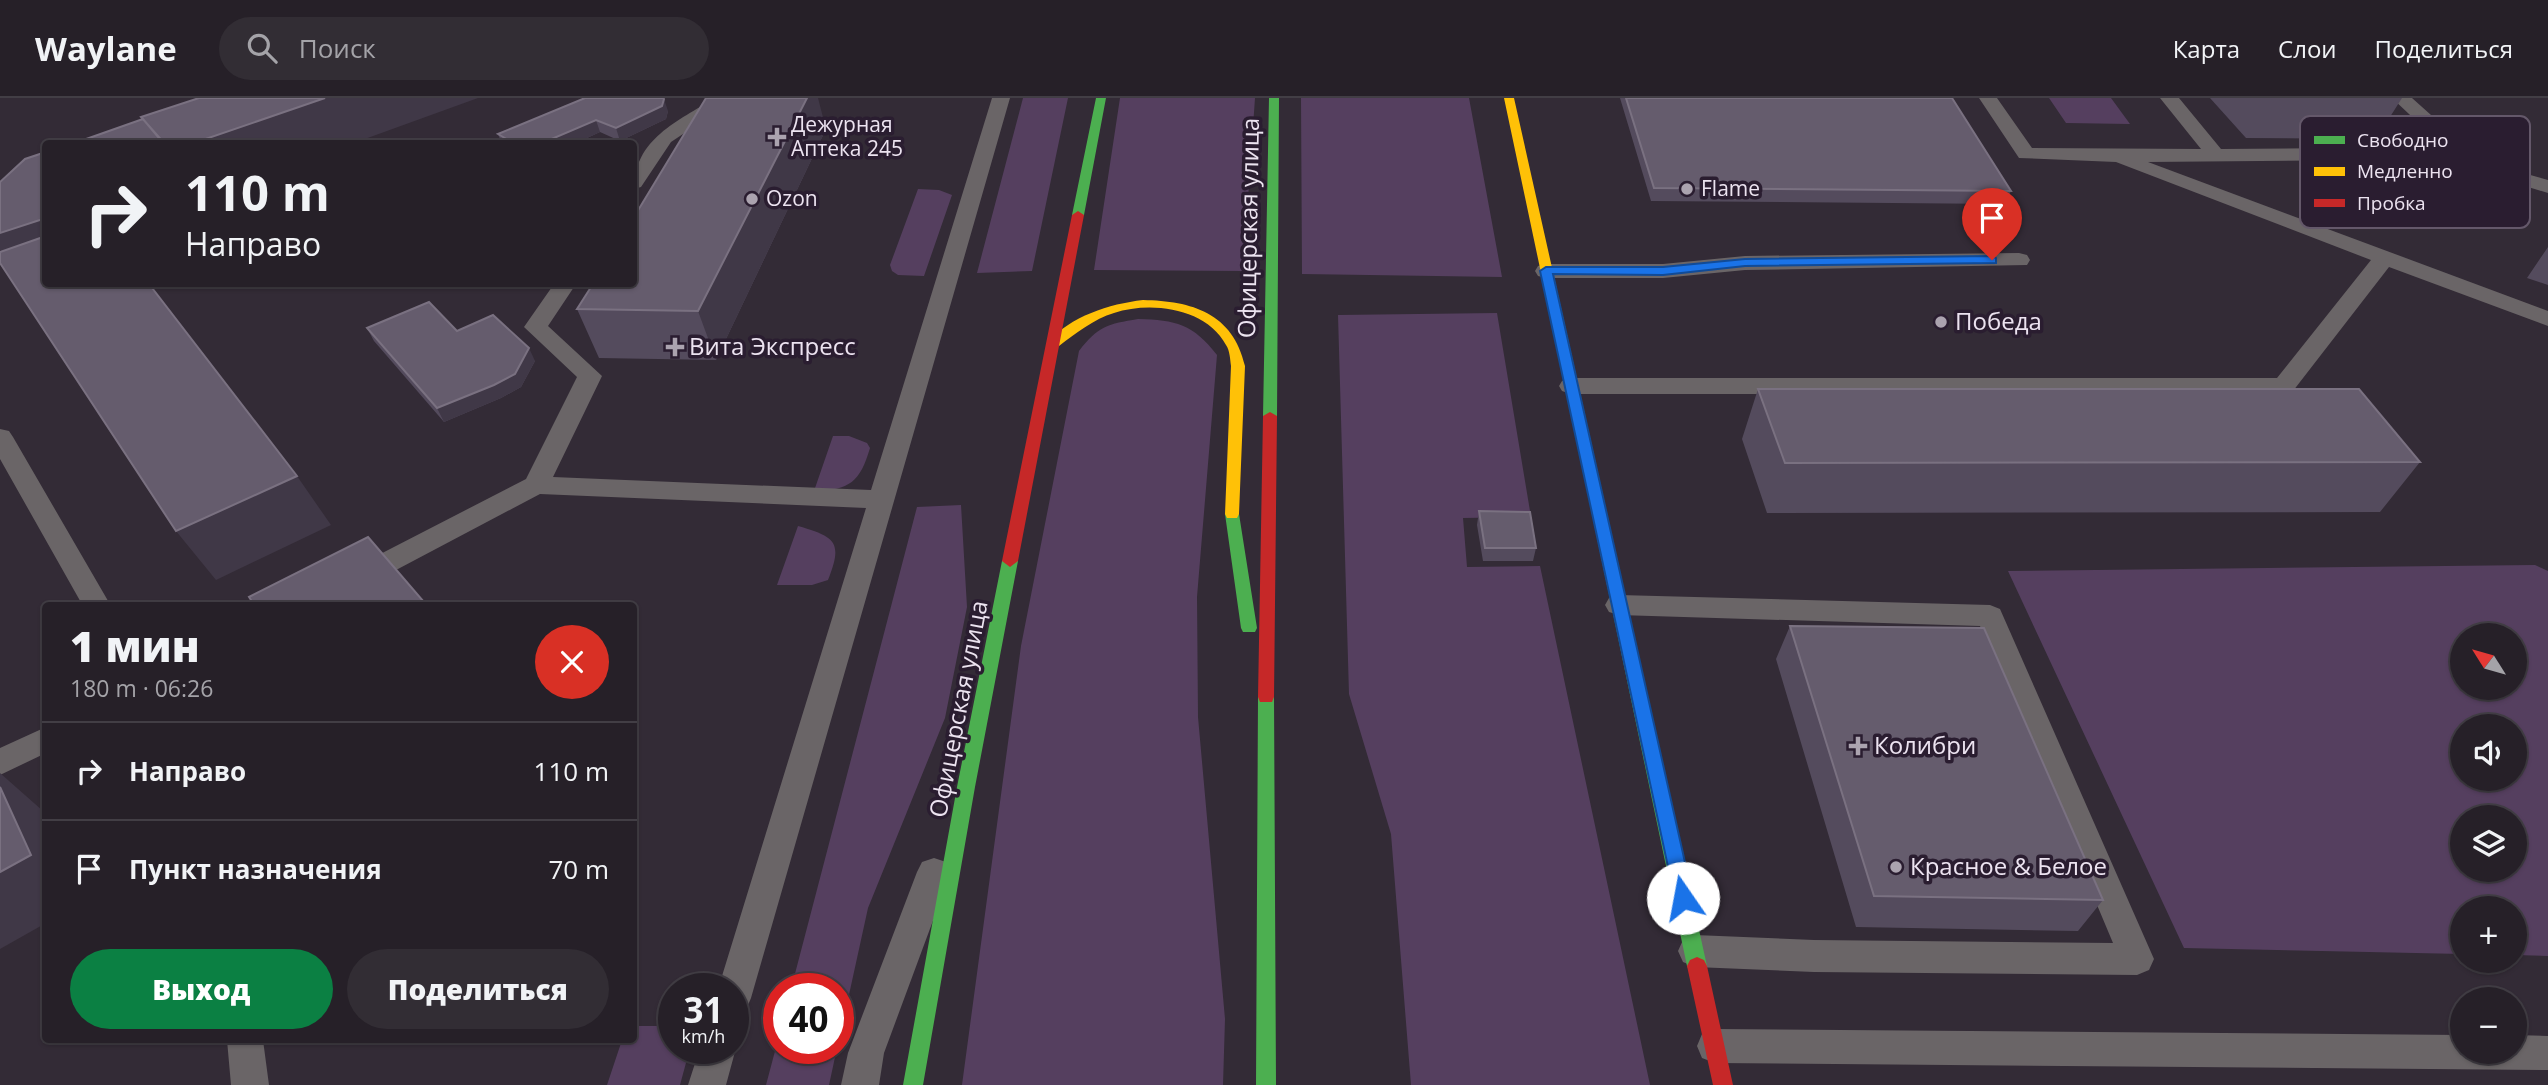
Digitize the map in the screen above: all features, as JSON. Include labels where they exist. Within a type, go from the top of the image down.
[{"type":"main road","name":"Офицерская улица","points":[[913,1085],[966,787],[1101,98]]},
{"type":"main road","name":"Офицерская улица","points":[[1266,1085],[1266,737],[1274,98]]},
{"type":"main road","points":[[1509,98],[1723,1085]]},
{"type":"main road","name":"Офицерская улица","points":[[1055,343],[1082,322],[1112,309],[1146,305],[1170,306],[1198,314],[1222,331],[1234,346],[1238,366],[1232,519],[1266,737]]},
{"type":"lane","points":[[637,178],[664,138],[729,98]]},
{"type":"lane","points":[[740,973],[1002,98]]},
{"type":"lane","points":[[1988,98],[2026,153],[2112,156],[2300,153]]},
{"type":"lane","points":[[2169,98],[2214,153]]},
{"type":"lane","points":[[2402,98],[2422,116]]},
{"type":"lane","points":[[2112,156],[2300,226]]},
{"type":"lane","points":[[2530,181],[2548,187]]},
{"type":"lane","points":[[2304,228],[2548,320]]},
{"type":"lane","points":[[1571,386],[2284,386],[2384,258]]},
{"type":"lane","points":[[1546,271],[1663,271],[1745,262],[2020,260]]},
{"type":"lane","points":[[536,485],[590,376],[536,327],[563,287]]},
{"type":"lane","points":[[0,437],[95,602]]},
{"type":"lane","points":[[311,602],[536,485],[882,500]]},
{"type":"lane","points":[[1619,605],[1990,615],[2137,959],[1814,956],[1695,951]]},
{"type":"lane","points":[[0,762],[42,741]]},
{"type":"lane","points":[[860,1085],[866,1053],[966,787]]},
{"type":"lane","points":[[245,1043],[250,1085]]},
{"type":"lane","points":[[1715,1046],[2548,1053]]},
{"type":"lane","points":[[707,1085],[713,1064]]},
{"type":"shaded area","points":[[1023,98],[1068,98],[1032,271],[977,273]]},
{"type":"shaded area","points":[[1120,98],[1255,98],[1243,271],[1094,270]]},
{"type":"shaded area","points":[[1301,98],[1469,98],[1502,277],[1302,274]]},
{"type":"shaded area","points":[[2049,98],[2111,98],[2130,124],[2066,123]]},
{"type":"shaded area","points":[[918,189],[939,190],[952,195],[924,276],[898,275],[892,271],[890,265]]},
{"type":"shaded area","points":[[1497,313],[1531,517],[1463,518],[1467,567],[1540,566],[1650,1085],[1411,1085],[1391,834],[1349,694],[1338,315]]},
{"type":"shaded area","points":[[1138,319],[1183,326],[1200,336],[1217,355],[1197,597],[1198,717],[1225,1019],[1223,1085],[962,1085],[1021,646],[1079,351],[1098,331]]},
{"type":"shaded area","points":[[833,436],[849,436],[867,443],[870,448],[866,460],[852,482],[837,489],[814,491]]},
{"type":"shaded area","points":[[961,505],[967,607],[945,718],[868,908],[854,973],[795,973],[917,507]]},
{"type":"shaded area","points":[[798,526],[821,534],[833,543],[833,567],[828,580],[812,585],[777,585]]},
{"type":"shaded area","points":[[2535,565],[2548,571],[2548,956],[2527,955],[2527,896],[2450,896],[2450,954],[2184,948],[2008,571]]},
{"type":"shaded area","points":[[637,1026],[658,1026],[658,1064],[686,1064],[680,1085],[607,1085],[621,1043],[637,1043]]},
{"type":"shaded area","points":[[772,1064],[834,1064],[829,1085],[766,1085]]},
{"type":"building","points":[[199,98],[325,98],[203,140],[161,140],[141,117]]},
{"type":"building","points":[[585,98],[664,99],[662,106],[616,128],[596,120],[549,140],[508,140],[498,134]]},
{"type":"building","points":[[706,98],[807,98],[698,311],[577,309],[591,287],[637,287],[637,212]]},
{"type":"building","points":[[1626,98],[1952,98],[2011,191],[1654,188]]},
{"type":"building","points":[[143,119],[161,140],[83,140]]},
{"type":"building","points":[[42,153],[42,219],[0,233],[0,182],[25,159]]},
{"type":"building","points":[[42,237],[42,287],[151,287],[297,476],[176,531],[0,263],[0,252]]},
{"type":"building","points":[[429,302],[457,331],[493,315],[529,348],[515,374],[437,408],[367,328]]},
{"type":"building","points":[[1758,389],[2359,389],[2420,462],[1785,463]]},
{"type":"building","points":[[1479,511],[1530,512],[1536,548],[1485,548]]},
{"type":"building","points":[[368,537],[424,602],[252,602],[249,597]]},
{"type":"building","points":[[1790,626],[1984,628],[2103,900],[1874,896]]},
{"type":"building","points":[[0,787],[31,855],[0,872]]},
{"type":"traffic: fast","points":[[1078,215],[1101,98]]},
{"type":"traffic: fast","points":[[1270,416],[1274,98]]},
{"type":"traffic: fast","points":[[1232,514],[1249,628]]},
{"type":"traffic: fast","points":[[913,1085],[966,787],[1010,561]]},
{"type":"traffic: fast","points":[[1615,585],[1697,966]]},
{"type":"traffic: fast","points":[[1266,697],[1266,1085]]},
{"type":"traffic: slow","points":[[1509,98],[1615,585]]},
{"type":"traffic: slow","points":[[1054,343],[1080,324],[1102,313],[1143,304],[1178,307],[1195,312],[1223,331],[1233,345],[1238,366],[1232,514]]},
{"type":"traffic: jam","points":[[1010,561],[1078,215]]},
{"type":"traffic: jam","points":[[1266,697],[1270,416]]},
{"type":"traffic: jam","points":[[1697,966],[1723,1085]]},
{"type":"place","name":"Дежурная Аптека 245","points":[[777,137]]},
{"type":"place","name":"Flame","points":[[1687,189]]},
{"type":"place","name":"Ozon","points":[[752,199]]},
{"type":"place","name":"Победа","points":[[1941,322]]},
{"type":"place","name":"Вита Экспресс","points":[[675,347]]},
{"type":"place","name":"Колибри","points":[[1858,746]]},
{"type":"place","name":"Красное & Белое","points":[[1896,867]]},
{"type":"route","points":[[1683,898],[1546,271],[1663,271],[1745,262],[1992,260]]}]
